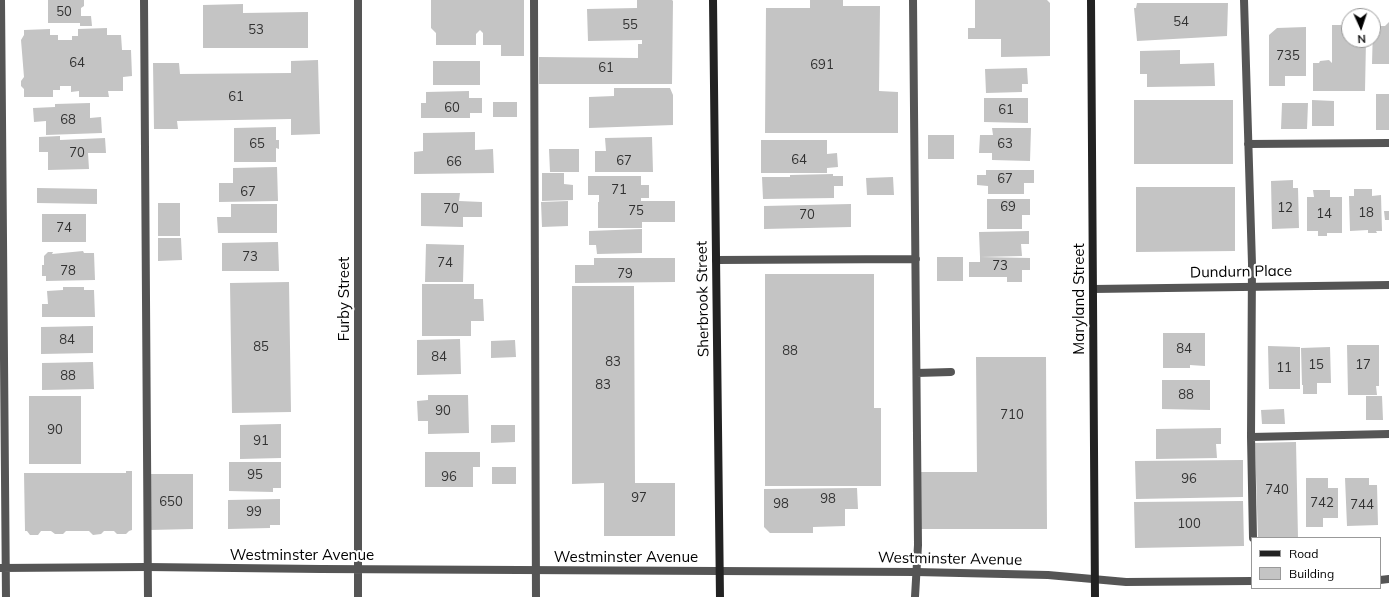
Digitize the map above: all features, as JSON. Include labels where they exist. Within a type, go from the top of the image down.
[{"type":"main road","name":"Sherbrook Street","points":[[713,0],[720,597]]},
{"type":"main road","name":"Maryland Street","points":[[1091,0],[1095,597]]},
{"type":"street","points":[[1,0],[3,568],[6,597]]},
{"type":"street","points":[[144,0],[148,597]]},
{"type":"street","name":"Furby Street","points":[[358,0],[358,597]]},
{"type":"street","points":[[534,0],[536,597]]},
{"type":"street","points":[[913,0],[918,545],[915,597]]},
{"type":"street","points":[[1244,0],[1252,286],[1253,537]]},
{"type":"street","points":[[1248,144],[1389,143]]},
{"type":"street","points":[[716,260],[916,259]]},
{"type":"street","name":"Dundurn Place","points":[[1093,289],[1389,285]]},
{"type":"street","points":[[917,373],[951,372]]},
{"type":"street","points":[[1252,437],[1389,434]]},
{"type":"street","name":"Westminster Avenue","points":[[3,568],[147,567],[916,572],[1048,575],[1126,582],[1251,581]]},
{"type":"building","points":[[48,0],[84,0],[84,6],[81,8],[81,16],[91,16],[92,26],[80,26],[80,23],[48,23]]},
{"type":"building","points":[[431,0],[524,0],[524,56],[501,56],[501,45],[483,45],[483,33],[480,30],[476,34],[476,45],[436,45],[436,33],[431,28]]},
{"type":"building","points":[[637,0],[673,1],[672,84],[539,84],[539,57],[638,58],[638,44],[642,44],[642,40],[588,41],[587,9],[637,8]]},
{"type":"building","points":[[810,0],[843,0],[843,6],[880,6],[879,91],[898,92],[898,133],[765,133],[766,8],[810,8]]},
{"type":"building","points":[[975,0],[1047,0],[1050,3],[1050,56],[1001,57],[1001,39],[968,39],[968,28],[975,28]]},
{"type":"building","points":[[1137,3],[1228,3],[1227,36],[1137,41],[1134,8],[1136,8]]},
{"type":"building","points":[[243,4],[243,13],[308,12],[308,48],[203,48],[203,5]]},
{"type":"building","points":[[1389,22],[1389,64],[1372,64],[1372,48],[1381,48],[1381,26],[1385,26]]},
{"type":"building","points":[[1332,25],[1341,25],[1341,48],[1366,48],[1365,91],[1313,91],[1313,63],[1329,60],[1332,63]]},
{"type":"building","points":[[1306,27],[1306,76],[1285,76],[1285,86],[1269,86],[1269,35],[1277,28]]},
{"type":"building","points":[[107,28],[107,35],[121,35],[122,50],[131,50],[132,76],[123,77],[123,91],[108,91],[109,97],[79,97],[79,91],[71,92],[71,86],[60,86],[60,90],[53,90],[53,97],[24,97],[24,89],[21,86],[21,81],[24,77],[21,40],[24,35],[24,30],[50,29],[50,35],[58,35],[58,40],[72,40],[72,36],[78,36],[78,29]]},
{"type":"building","points":[[1180,50],[1180,64],[1214,63],[1215,86],[1147,87],[1147,74],[1140,74],[1140,51]]},
{"type":"building","points":[[318,60],[320,134],[291,135],[291,119],[177,121],[178,129],[154,129],[153,63],[179,63],[180,74],[291,73],[291,61]]},
{"type":"building","points":[[433,61],[480,61],[480,85],[433,85]]},
{"type":"building","points":[[1027,68],[1028,84],[1022,84],[1022,92],[986,93],[985,69]]},
{"type":"building","points":[[614,88],[670,88],[673,95],[673,125],[589,128],[589,97],[614,96]]},
{"type":"building","points":[[469,91],[469,98],[482,98],[482,113],[470,113],[470,118],[421,118],[421,103],[426,103],[426,92]]},
{"type":"building","points":[[1376,94],[1389,94],[1389,130],[1376,130]]},
{"type":"building","points":[[984,98],[1028,98],[1028,123],[984,122]]},
{"type":"building","points":[[1134,100],[1233,100],[1233,164],[1134,164]]},
{"type":"building","points":[[1312,100],[1334,101],[1334,126],[1312,126]]},
{"type":"building","points":[[493,102],[517,102],[517,117],[493,117]]},
{"type":"building","points":[[90,103],[90,118],[101,117],[102,133],[46,135],[46,121],[34,122],[33,108],[55,107],[55,104]]},
{"type":"building","points":[[1282,103],[1308,103],[1307,129],[1281,129]]},
{"type":"building","points":[[276,127],[276,140],[279,140],[279,149],[276,148],[276,162],[234,162],[234,128]]},
{"type":"building","points":[[992,128],[1031,128],[1030,161],[992,160],[992,153],[979,153],[980,135],[993,135]]},
{"type":"building","points":[[475,132],[475,150],[493,149],[494,173],[414,174],[414,152],[423,151],[423,133]]},
{"type":"building","points":[[928,135],[954,135],[954,159],[928,159]]},
{"type":"building","points":[[60,136],[60,140],[105,138],[106,153],[88,153],[89,169],[48,170],[48,152],[39,152],[39,137]]},
{"type":"building","points":[[652,137],[653,172],[595,172],[595,151],[606,151],[605,138]]},
{"type":"building","points":[[761,140],[827,140],[827,154],[837,153],[838,167],[827,168],[827,173],[761,173]]},
{"type":"building","points":[[549,149],[579,149],[579,172],[550,172]]},
{"type":"building","points":[[277,167],[278,201],[219,202],[219,183],[233,183],[233,168]]},
{"type":"building","points":[[986,170],[1034,170],[1034,183],[1024,183],[1024,194],[988,194],[988,186],[977,185],[977,175],[986,175]]},
{"type":"building","points":[[542,173],[564,173],[564,184],[573,185],[573,200],[542,201]]},
{"type":"building","points":[[833,174],[833,176],[843,176],[843,186],[834,186],[834,198],[763,199],[762,177]]},
{"type":"building","points":[[588,176],[641,176],[641,185],[649,185],[649,198],[641,198],[641,201],[675,201],[675,222],[642,222],[642,228],[598,228],[599,195],[588,195]]},
{"type":"building","points":[[893,177],[894,195],[867,195],[866,178]]},
{"type":"building","points":[[1293,180],[1293,188],[1298,188],[1299,228],[1272,229],[1271,181]]},
{"type":"building","points":[[1136,187],[1235,187],[1235,251],[1136,252]]},
{"type":"building","points":[[37,188],[97,189],[97,204],[37,203]]},
{"type":"building","points":[[1354,189],[1372,189],[1372,196],[1381,195],[1382,231],[1376,231],[1377,233],[1368,233],[1368,230],[1350,231],[1349,196],[1354,196]]},
{"type":"building","points":[[1313,190],[1330,190],[1330,197],[1342,197],[1342,233],[1327,233],[1327,236],[1318,236],[1318,231],[1307,231],[1307,197],[1314,197]]},
{"type":"building","points":[[421,193],[460,193],[459,201],[482,202],[482,217],[463,217],[463,227],[421,226]]},
{"type":"building","points":[[987,199],[1030,199],[1030,215],[1022,215],[1022,229],[987,229]]},
{"type":"building","points":[[568,201],[568,226],[542,227],[541,202]]},
{"type":"building","points":[[158,203],[180,203],[180,236],[158,236]]},
{"type":"building","points":[[231,204],[277,204],[277,233],[218,233],[217,217],[231,217]]},
{"type":"building","points":[[851,204],[851,227],[764,229],[764,206]]},
{"type":"building","points":[[1384,211],[1389,211],[1389,220],[1385,220]]},
{"type":"building","points":[[42,214],[86,214],[86,242],[42,242]]},
{"type":"building","points":[[642,229],[642,253],[597,254],[596,245],[589,245],[589,231]]},
{"type":"building","points":[[1029,231],[1029,244],[1021,244],[1022,256],[980,257],[979,232]]},
{"type":"building","points":[[158,238],[181,238],[182,260],[158,261]]},
{"type":"building","points":[[278,242],[279,271],[222,271],[222,243]]},
{"type":"building","points":[[426,244],[464,245],[463,282],[425,282]]},
{"type":"building","points":[[83,251],[84,253],[94,253],[95,280],[46,281],[46,276],[42,276],[44,256],[48,252],[53,252],[52,254]]},
{"type":"building","points":[[937,257],[963,257],[963,281],[937,281]]},
{"type":"building","points":[[980,257],[1030,258],[1030,270],[1022,270],[1022,282],[1007,282],[1007,277],[969,277],[969,262],[980,262]]},
{"type":"building","points":[[594,258],[675,258],[675,282],[575,283],[575,265],[594,265]]},
{"type":"building","points":[[765,274],[874,274],[874,408],[881,408],[881,486],[765,486]]},
{"type":"building","points":[[289,282],[291,412],[232,413],[230,283]]},
{"type":"building","points":[[422,284],[474,284],[474,299],[483,299],[484,321],[471,321],[471,336],[422,336]]},
{"type":"building","points":[[572,286],[634,286],[635,483],[675,483],[675,536],[604,536],[604,483],[572,484]]},
{"type":"building","points":[[63,287],[84,287],[84,290],[94,290],[95,317],[42,317],[42,304],[48,304],[47,291],[63,290]]},
{"type":"building","points":[[93,326],[93,353],[41,354],[41,327]]},
{"type":"building","points":[[1163,333],[1205,333],[1205,366],[1190,365],[1190,368],[1163,368]]},
{"type":"building","points":[[460,339],[461,374],[417,375],[417,340]]},
{"type":"building","points":[[515,340],[516,357],[491,358],[491,341]]},
{"type":"building","points":[[1347,345],[1379,345],[1379,386],[1376,386],[1377,395],[1348,395]]},
{"type":"building","points":[[1268,346],[1300,347],[1300,389],[1269,389]]},
{"type":"building","points":[[1330,347],[1331,383],[1317,383],[1317,394],[1303,394],[1301,348]]},
{"type":"building","points":[[976,357],[1046,357],[1047,529],[921,529],[920,472],[977,472]]},
{"type":"building","points":[[93,362],[94,389],[42,390],[42,363]]},
{"type":"building","points":[[1162,380],[1210,380],[1210,410],[1162,409]]},
{"type":"building","points":[[428,395],[468,395],[469,433],[428,434],[428,421],[418,421],[417,401],[428,400]]},
{"type":"building","points":[[29,396],[81,396],[81,464],[29,464]]},
{"type":"building","points":[[1366,396],[1382,396],[1383,420],[1366,420]]},
{"type":"building","points":[[1284,409],[1285,424],[1262,424],[1261,410]]},
{"type":"building","points":[[281,424],[281,458],[240,459],[240,425]]},
{"type":"building","points":[[491,425],[515,425],[515,442],[491,443]]},
{"type":"building","points":[[1221,428],[1221,444],[1216,444],[1217,458],[1156,459],[1156,429]]},
{"type":"building","points":[[1296,442],[1298,537],[1258,537],[1255,443]]},
{"type":"building","points":[[425,452],[480,452],[480,467],[473,467],[473,487],[425,487]]},
{"type":"building","points":[[1243,460],[1243,497],[1136,499],[1135,461]]},
{"type":"building","points":[[229,462],[281,462],[281,488],[273,488],[273,492],[229,491]]},
{"type":"building","points":[[492,467],[516,467],[516,484],[492,484]]},
{"type":"building","points":[[126,471],[132,471],[132,530],[126,534],[117,534],[114,531],[104,531],[101,534],[93,535],[89,531],[66,531],[63,534],[55,534],[51,531],[41,531],[38,535],[30,535],[27,531],[25,531],[24,473],[126,473]]},
{"type":"building","points":[[149,474],[193,474],[193,529],[149,530]]},
{"type":"building","points":[[1306,478],[1328,478],[1328,488],[1338,488],[1338,518],[1323,518],[1323,527],[1306,527]]},
{"type":"building","points":[[1345,478],[1369,478],[1369,485],[1377,485],[1378,525],[1347,526]]},
{"type":"building","points":[[857,488],[858,509],[845,509],[845,526],[813,527],[813,533],[770,533],[764,527],[764,489]]},
{"type":"building","points":[[280,499],[280,525],[270,525],[270,528],[228,529],[228,500]]},
{"type":"building","points":[[1243,501],[1244,546],[1135,548],[1134,502]]}]
